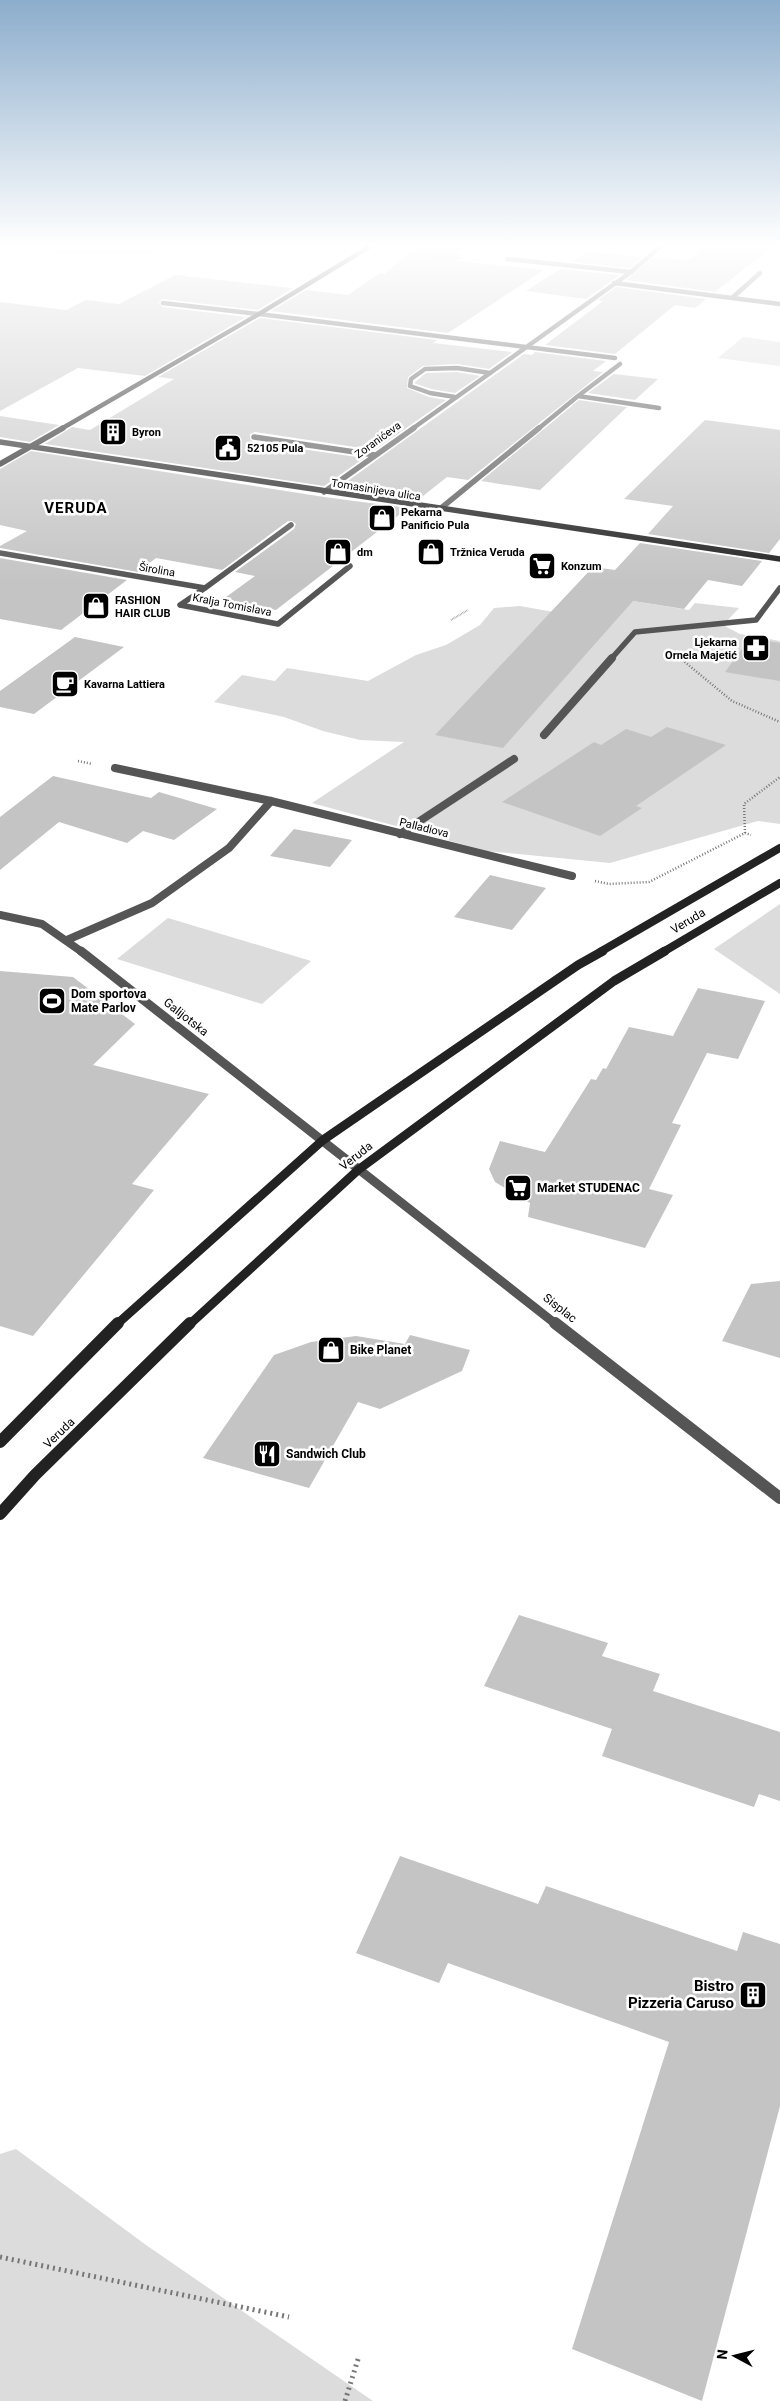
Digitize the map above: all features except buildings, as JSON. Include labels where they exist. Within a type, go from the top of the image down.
[{"type":"main road","points":[[0,464],[181,359]]},
{"type":"main road","name":"Tomasinijeva ulica","points":[[0,442],[440,510],[780,559]]},
{"type":"main road","name":"Veruda","points":[[0,1442],[124,1317],[323,1140],[578,965],[780,848]]},
{"type":"main road","name":"Veruda","points":[[0,1514],[35,1476],[182,1331],[358,1170],[614,982],[780,883]]},
{"type":"street","name":"Zoranićeva","points":[[324,492],[509,359]]},
{"type":"street","points":[[440,510],[578,396],[620,364]]},
{"type":"street","points":[[455,397],[430,393],[410,386],[411,379],[424,369],[457,368],[490,373]]},
{"type":"street","points":[[578,396],[659,408]]},
{"type":"street","points":[[254,437],[375,455]]},
{"type":"street","points":[[205,588],[291,525]]},
{"type":"street","name":"Širolina","points":[[0,553],[205,588]]},
{"type":"street","name":"Kralja Tomislava","points":[[205,588],[180,606],[278,624],[350,566]]},
{"type":"street","points":[[544,735],[635,632],[756,620],[780,588]]},
{"type":"street","points":[[400,834],[514,759]]},
{"type":"street","name":"Palladiova","points":[[115,768],[271,801],[572,876]]},
{"type":"street","points":[[67,940],[152,903],[229,848],[271,801]]},
{"type":"street","name":"Galijotska","points":[[0,915],[42,924],[67,940],[323,1140]]},
{"type":"street","name":"Sisplac","points":[[323,1140],[358,1170],[780,1498]]},
{"type":"path","points":[[451,620],[468,610]]},
{"type":"path","points":[[647,630],[732,701],[780,722]]},
{"type":"path","points":[[745,833],[744,804],[780,778]]},
{"type":"path","points":[[572,876],[608,884],[649,882],[745,833],[754,836]]},
{"type":"path","points":[[0,2257],[289,2317]]},
{"type":"path","points":[[345,2401],[359,2356]]},
{"type":"shaded area","points":[[726,359],[780,359],[780,366]]},
{"type":"shaded area","points":[[608,597],[689,610],[695,603],[739,608],[723,625],[740,634],[780,641],[780,824],[758,821],[610,863],[487,851],[312,803],[404,742],[360,740],[323,731],[284,717],[214,702],[242,675],[275,681],[287,668],[368,681],[416,655],[446,645],[480,625],[494,608],[520,606],[582,617]]},
{"type":"shaded area","points":[[780,904],[780,994],[714,949]]},
{"type":"shaded area","points":[[168,918],[311,961],[262,1004],[117,959]]},
{"type":"shaded area","points":[[16,2149],[146,2245],[373,2401],[0,2401],[0,2154]]},
{"type":"place","name":"Byron","points":[[113,432]]},
{"type":"place","name":"52105 Pula","points":[[228,448]]},
{"type":"place","name":"Pekarna Panificio Pula","points":[[382,518]]},
{"type":"place","name":"dm","points":[[338,552]]},
{"type":"place","name":"Tržnica Veruda","points":[[431,552]]},
{"type":"place","name":"Konzum","points":[[542,566]]},
{"type":"place","name":"FASHION HAIR CLUB","points":[[96,606]]},
{"type":"place","name":"Ljekarna Ornela Majetić","points":[[756,648]]},
{"type":"place","name":"Kavarna Lattiera","points":[[65,684]]},
{"type":"place","name":"Dom sportova Mate Parlov","points":[[52,1001]]},
{"type":"place","name":"Market STUDENAC","points":[[518,1188]]},
{"type":"place","name":"Bike Planet","points":[[331,1350]]},
{"type":"place","name":"Sandwich Club","points":[[267,1454]]},
{"type":"place","name":"Bistro Pizzeria Caruso","points":[[753,1995]]},
{"type":"district","name":"VERUDA","points":[[76,508]]}]
